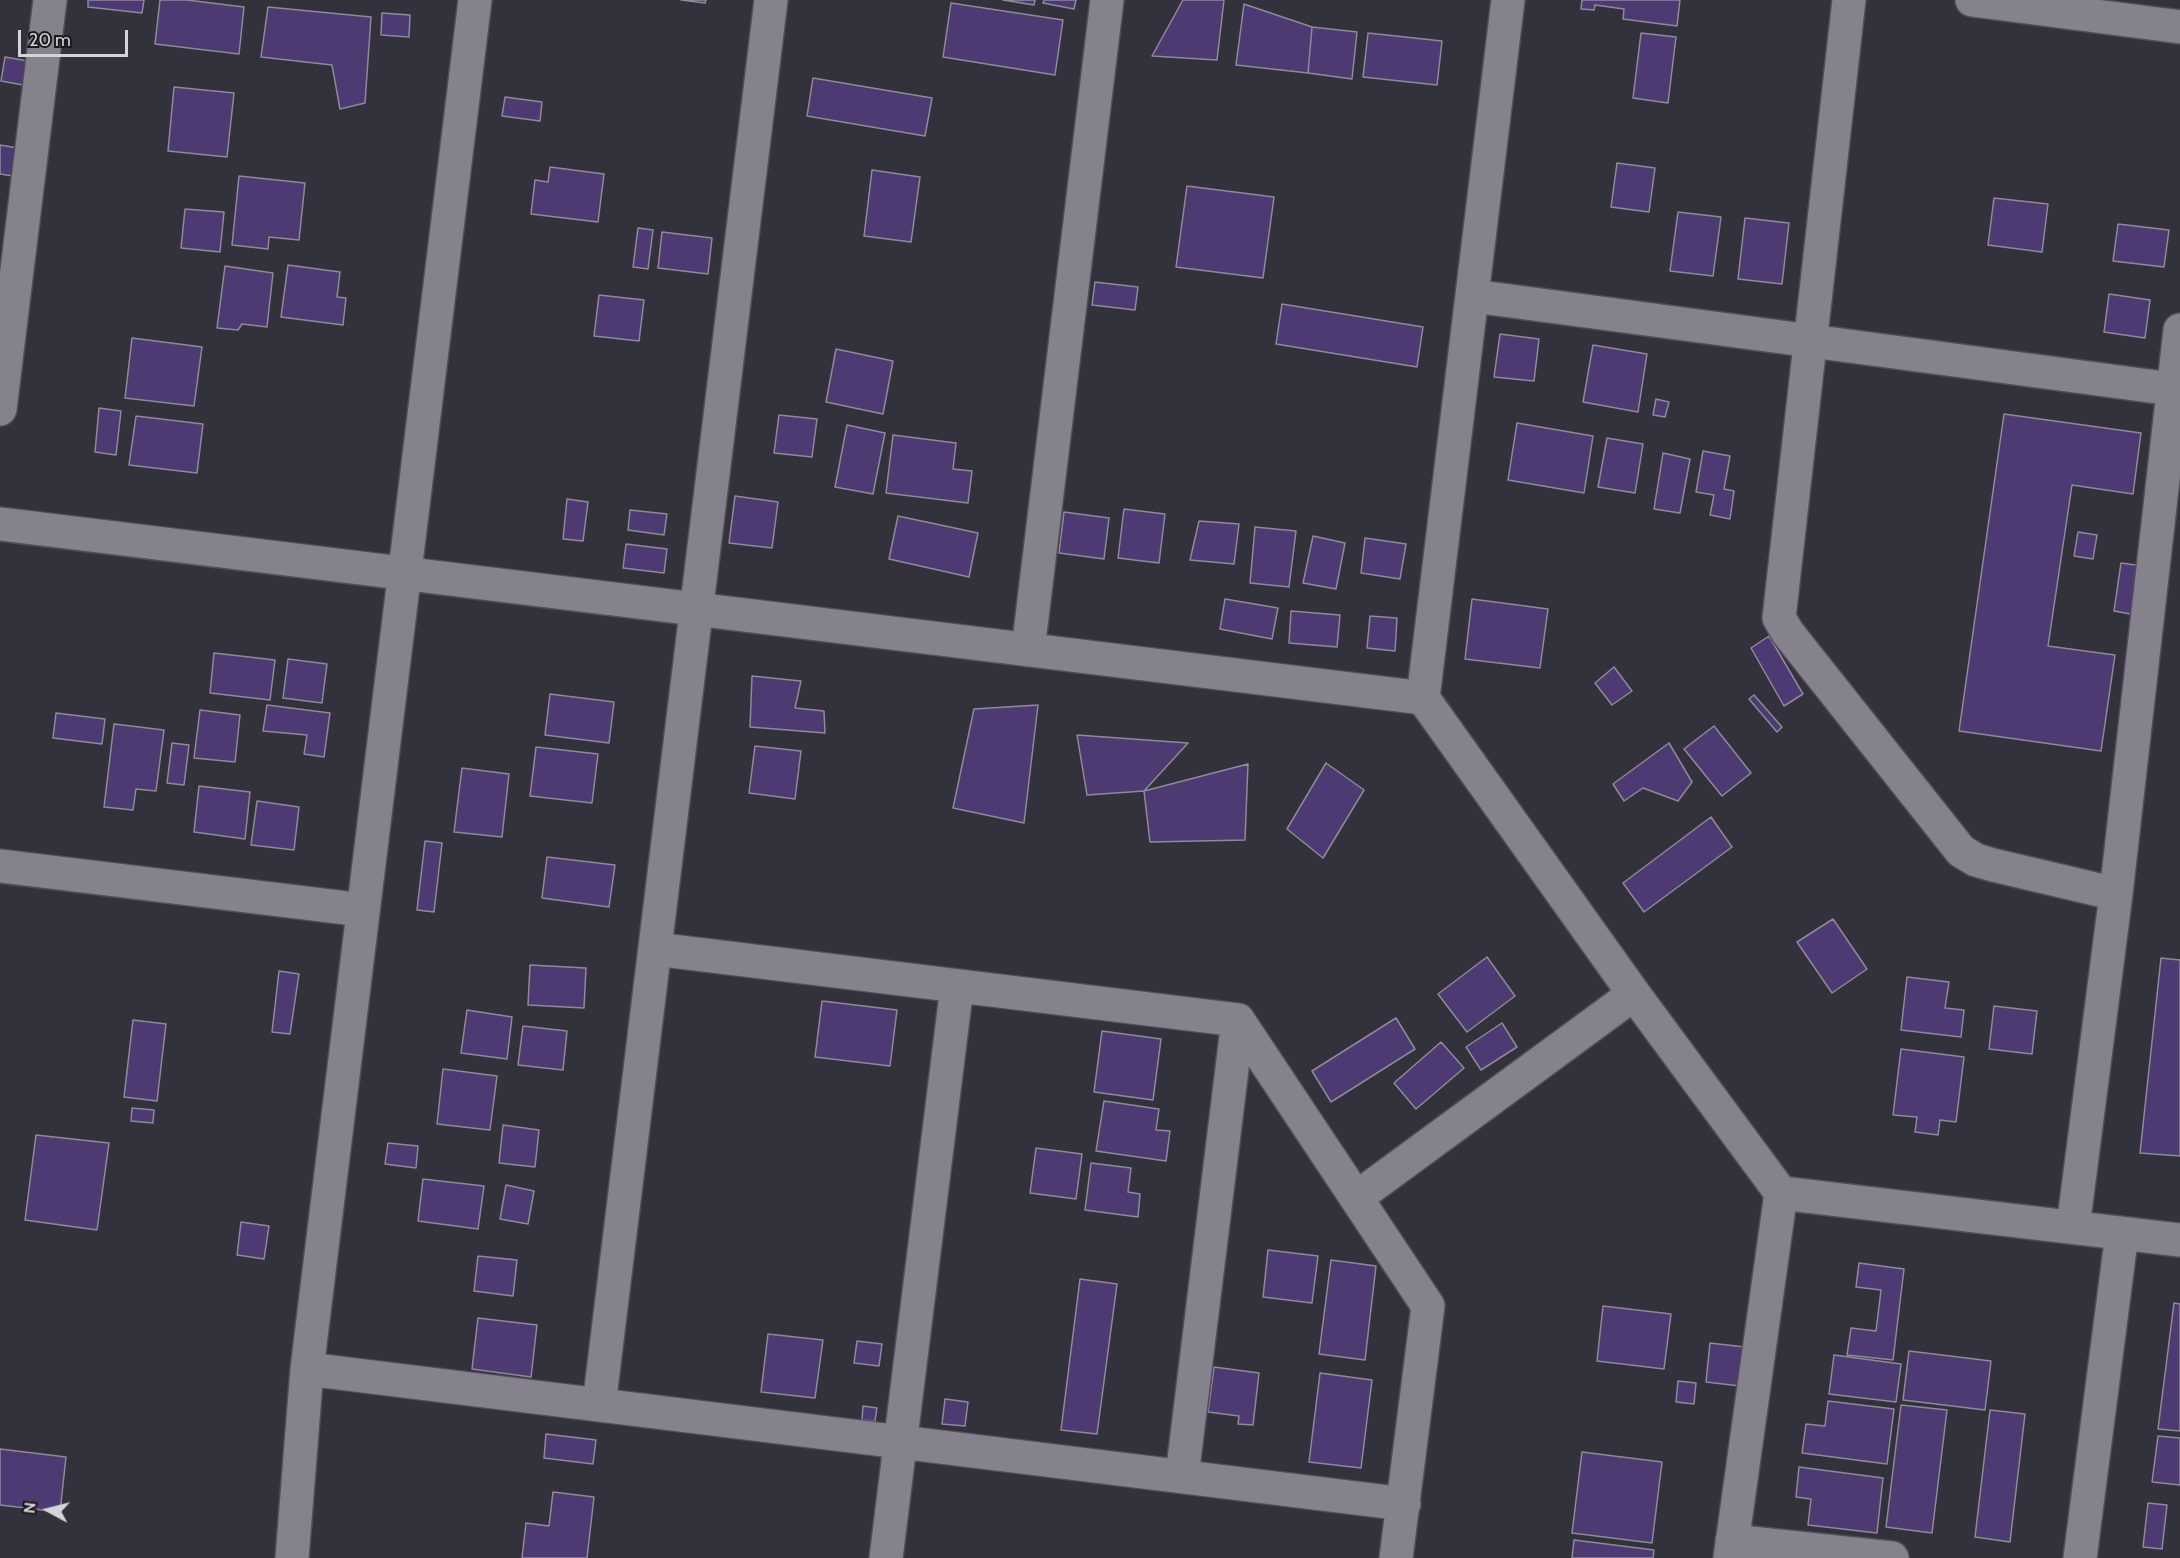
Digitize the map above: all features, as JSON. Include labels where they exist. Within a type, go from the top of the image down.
[{"type":"street","points":[[0,409],[50,0]]},
{"type":"street","points":[[292,1558],[307,1370],[475,0]]},
{"type":"street","points":[[599,1405],[771,0]]},
{"type":"street","points":[[1028,650],[1107,0]]},
{"type":"street","points":[[1508,0],[1423,698],[1634,994],[1781,1192],[1731,1550],[1892,1558]]},
{"type":"street","points":[[1849,0],[1779,618],[1788,633],[1961,851],[1993,866],[2116,894]]},
{"type":"street","points":[[1972,0],[2180,27]]},
{"type":"street","points":[[1473,296],[2172,389]]},
{"type":"street","points":[[2073,1227],[2116,894],[2180,330]]},
{"type":"street","points":[[0,524],[1423,698]]},
{"type":"street","points":[[0,866],[363,910]]},
{"type":"street","points":[[655,949],[1238,1020],[1428,1306],[1396,1558]]},
{"type":"street","points":[[886,1558],[957,986]]},
{"type":"street","points":[[1356,1198],[1634,994]]},
{"type":"street","points":[[1182,1476],[1238,1020]]},
{"type":"street","points":[[1781,1192],[2180,1240]]},
{"type":"street","points":[[2080,1558],[2122,1233]]},
{"type":"street","points":[[307,1370],[1404,1503]]},
{"type":"building","points":[[88,0],[144,0],[142,13],[88,7]]},
{"type":"building","points":[[160,0],[187,0],[244,7],[239,54],[155,44]]},
{"type":"building","points":[[681,0],[706,0],[705,3]]},
{"type":"building","points":[[1003,0],[1035,0],[1034,5]]},
{"type":"building","points":[[1044,0],[1076,0],[1074,9],[1043,3]]},
{"type":"building","points":[[1183,0],[1224,0],[1217,60],[1152,56]]},
{"type":"building","points":[[1582,0],[1680,0],[1677,26],[1623,19],[1624,9],[1595,5],[1594,10],[1581,9]]},
{"type":"building","points":[[951,3],[1063,20],[1055,75],[943,57]]},
{"type":"building","points":[[1244,4],[1312,27],[1308,73],[1236,65]]},
{"type":"building","points":[[268,7],[371,17],[365,103],[340,109],[332,65],[261,57]]},
{"type":"building","points":[[382,13],[410,15],[409,37],[381,35]]},
{"type":"building","points":[[1312,27],[1357,32],[1352,79],[1308,73]]},
{"type":"building","points":[[1368,33],[1442,41],[1437,85],[1363,77]]},
{"type":"building","points":[[1641,33],[1676,37],[1668,103],[1633,98]]},
{"type":"building","points":[[5,57],[28,61],[23,85],[1,81]]},
{"type":"building","points":[[813,78],[932,98],[925,136],[807,116]]},
{"type":"building","points":[[174,87],[234,93],[227,157],[168,151]]},
{"type":"building","points":[[505,97],[542,102],[540,121],[502,116]]},
{"type":"building","points":[[0,145],[18,148],[13,176],[0,174]]},
{"type":"building","points":[[1617,163],[1655,168],[1649,212],[1611,207]]},
{"type":"building","points":[[550,167],[604,174],[598,222],[531,214],[535,180],[548,182]]},
{"type":"building","points":[[872,170],[920,177],[911,242],[864,236]]},
{"type":"building","points":[[239,176],[305,183],[299,240],[269,237],[268,249],[232,245]]},
{"type":"building","points":[[1187,186],[1274,197],[1263,278],[1176,267]]},
{"type":"building","points":[[1994,198],[2048,204],[2042,252],[1988,245]]},
{"type":"building","points":[[185,209],[224,212],[220,252],[181,248]]},
{"type":"building","points":[[1678,212],[1721,217],[1713,276],[1670,271]]},
{"type":"building","points":[[1745,218],[1789,223],[1782,284],[1738,279]]},
{"type":"building","points":[[2118,224],[2169,230],[2164,267],[2113,261]]},
{"type":"building","points":[[638,228],[653,230],[648,269],[633,267]]},
{"type":"building","points":[[662,232],[712,238],[708,274],[658,268]]},
{"type":"building","points":[[288,265],[340,272],[337,297],[346,298],[343,325],[281,317]]},
{"type":"building","points":[[225,266],[273,273],[267,327],[242,324],[238,330],[217,328]]},
{"type":"building","points":[[1095,282],[1138,287],[1135,310],[1092,305]]},
{"type":"building","points":[[2109,294],[2150,300],[2145,338],[2104,332]]},
{"type":"building","points":[[599,295],[644,300],[639,341],[594,336]]},
{"type":"building","points":[[1282,304],[1423,327],[1417,367],[1276,344]]},
{"type":"building","points":[[1500,334],[1539,339],[1534,381],[1494,377]]},
{"type":"building","points":[[132,338],[202,347],[194,406],[125,398]]},
{"type":"building","points":[[1593,345],[1647,354],[1638,412],[1583,402]]},
{"type":"building","points":[[836,349],[893,361],[883,414],[826,402]]},
{"type":"building","points":[[1656,399],[1669,402],[1665,417],[1653,415]]},
{"type":"building","points":[[99,408],[121,411],[116,455],[95,452]]},
{"type":"building","points":[[2004,414],[2141,433],[2133,494],[2072,485],[2048,646],[2115,655],[2101,751],[1959,731]]},
{"type":"building","points":[[779,415],[817,419],[812,457],[774,453]]},
{"type":"building","points":[[136,416],[203,424],[197,473],[129,465]]},
{"type":"building","points":[[1517,423],[1593,436],[1584,493],[1508,480]]},
{"type":"building","points":[[847,425],[885,433],[873,494],[835,487]]},
{"type":"building","points":[[893,435],[956,443],[953,469],[972,471],[968,503],[886,493]]},
{"type":"building","points":[[1607,438],[1643,444],[1635,493],[1598,487]]},
{"type":"building","points":[[1703,451],[1730,456],[1724,489],[1734,491],[1730,519],[1710,515],[1714,495],[1696,492]]},
{"type":"building","points":[[1663,453],[1690,459],[1680,513],[1654,509]]},
{"type":"building","points":[[735,496],[778,502],[772,548],[729,543]]},
{"type":"building","points":[[567,499],[588,502],[583,541],[563,539]]},
{"type":"building","points":[[1124,509],[1165,514],[1159,563],[1118,558]]},
{"type":"building","points":[[630,510],[667,514],[664,535],[628,530]]},
{"type":"building","points":[[1064,512],[1109,518],[1104,559],[1059,553]]},
{"type":"building","points":[[898,516],[978,533],[969,577],[889,559]]},
{"type":"building","points":[[1199,521],[1239,524],[1234,564],[1190,560]]},
{"type":"building","points":[[1255,527],[1296,531],[1289,587],[1250,583]]},
{"type":"building","points":[[2078,532],[2097,535],[2093,559],[2074,556]]},
{"type":"building","points":[[1313,536],[1345,543],[1336,589],[1303,583]]},
{"type":"building","points":[[1365,538],[1406,544],[1400,579],[1361,573]]},
{"type":"building","points":[[626,544],[667,549],[664,573],[623,568]]},
{"type":"building","points":[[2121,563],[2143,566],[2136,615],[2114,611]]},
{"type":"building","points":[[1225,599],[1278,608],[1272,639],[1220,629]]},
{"type":"building","points":[[1472,599],[1548,609],[1540,668],[1465,659]]},
{"type":"building","points":[[1291,611],[1340,615],[1337,647],[1289,643]]},
{"type":"building","points":[[1370,616],[1397,618],[1395,651],[1367,648]]},
{"type":"building","points":[[1769,636],[1803,694],[1784,706],[1751,648]]},
{"type":"building","points":[[214,653],[275,660],[270,700],[210,693]]},
{"type":"building","points":[[288,659],[327,664],[322,703],[283,698]]},
{"type":"building","points":[[1614,667],[1632,691],[1612,705],[1595,683]]},
{"type":"building","points":[[752,676],[801,681],[795,708],[824,711],[825,733],[750,727]]},
{"type":"building","points":[[550,694],[614,702],[609,743],[545,735]]},
{"type":"building","points":[[1754,695],[1782,727],[1777,732],[1749,699]]},
{"type":"building","points":[[267,705],[330,713],[324,757],[304,754],[307,735],[263,731]]},
{"type":"building","points":[[1038,705],[1024,823],[953,808],[974,709]]},
{"type":"building","points":[[200,710],[240,715],[235,762],[194,758]]},
{"type":"building","points":[[56,713],[105,719],[102,744],[53,738]]},
{"type":"building","points":[[114,724],[164,730],[156,791],[136,789],[133,810],[104,807]]},
{"type":"building","points":[[1714,726],[1751,773],[1722,796],[1684,749]]},
{"type":"building","points":[[1077,735],[1188,743],[1144,791],[1087,795]]},
{"type":"building","points":[[172,743],[189,745],[184,785],[167,783]]},
{"type":"building","points":[[1669,743],[1692,782],[1678,801],[1643,788],[1624,801],[1613,784]]},
{"type":"building","points":[[755,746],[801,751],[795,799],[749,793]]},
{"type":"building","points":[[536,747],[598,754],[592,803],[530,796]]},
{"type":"building","points":[[1326,763],[1364,790],[1323,858],[1287,829]]},
{"type":"building","points":[[1248,764],[1245,840],[1150,842],[1144,791]]},
{"type":"building","points":[[462,768],[509,774],[502,837],[454,832]]},
{"type":"building","points":[[199,786],[250,792],[245,839],[194,832]]},
{"type":"building","points":[[257,801],[299,807],[294,850],[251,845]]},
{"type":"building","points":[[1711,817],[1732,847],[1644,912],[1623,883]]},
{"type":"building","points":[[425,841],[442,843],[434,912],[417,910]]},
{"type":"building","points":[[547,857],[615,865],[609,907],[542,898]]},
{"type":"building","points":[[1833,919],[1867,969],[1832,993],[1797,942]]},
{"type":"building","points":[[1487,957],[1515,996],[1467,1032],[1438,994]]},
{"type":"building","points":[[2161,958],[2180,960],[2180,1156],[2140,1153]]},
{"type":"building","points":[[530,965],[586,968],[584,1008],[528,1005]]},
{"type":"building","points":[[279,971],[299,974],[290,1034],[272,1032]]},
{"type":"building","points":[[1907,977],[1949,982],[1945,1008],[1964,1010],[1961,1037],[1901,1030]]},
{"type":"building","points":[[822,1001],[897,1010],[890,1066],[815,1057]]},
{"type":"building","points":[[1994,1006],[2037,1011],[2032,1054],[1989,1049]]},
{"type":"building","points":[[467,1010],[512,1017],[507,1059],[461,1053]]},
{"type":"building","points":[[1396,1018],[1415,1049],[1331,1102],[1312,1071]]},
{"type":"building","points":[[133,1020],[166,1024],[157,1101],[124,1097]]},
{"type":"building","points":[[1502,1023],[1517,1047],[1481,1070],[1466,1047]]},
{"type":"building","points":[[523,1026],[567,1031],[563,1070],[518,1065]]},
{"type":"building","points":[[1102,1031],[1161,1039],[1153,1100],[1094,1092]]},
{"type":"building","points":[[1441,1042],[1464,1068],[1416,1109],[1394,1083]]},
{"type":"building","points":[[1901,1049],[1964,1057],[1956,1122],[1940,1120],[1938,1135],[1915,1132],[1917,1117],[1893,1115]]},
{"type":"building","points":[[443,1069],[497,1076],[490,1130],[437,1124]]},
{"type":"building","points":[[1104,1101],[1159,1109],[1156,1130],[1170,1131],[1166,1161],[1096,1151]]},
{"type":"building","points":[[132,1108],[154,1110],[153,1123],[131,1121]]},
{"type":"building","points":[[503,1125],[539,1130],[535,1167],[499,1163]]},
{"type":"building","points":[[36,1135],[109,1143],[97,1230],[25,1220]]},
{"type":"building","points":[[388,1143],[418,1146],[416,1168],[385,1164]]},
{"type":"building","points":[[1036,1148],[1082,1154],[1076,1199],[1030,1193]]},
{"type":"building","points":[[1091,1163],[1131,1168],[1128,1192],[1140,1194],[1138,1217],[1085,1210]]},
{"type":"building","points":[[423,1179],[484,1186],[478,1229],[418,1221]]},
{"type":"building","points":[[506,1185],[534,1191],[528,1224],[500,1219]]},
{"type":"building","points":[[241,1222],[269,1226],[264,1259],[237,1255]]},
{"type":"building","points":[[1268,1250],[1318,1256],[1312,1303],[1263,1297]]},
{"type":"building","points":[[478,1256],[517,1260],[513,1296],[474,1291]]},
{"type":"building","points":[[1331,1260],[1376,1266],[1365,1360],[1319,1354]]},
{"type":"building","points":[[1859,1263],[1904,1269],[1893,1360],[1847,1355],[1851,1328],[1876,1331],[1881,1290],[1856,1287]]},
{"type":"building","points":[[1080,1279],[1117,1284],[1097,1434],[1061,1430]]},
{"type":"building","points":[[2174,1303],[2180,1304],[2180,1431],[2158,1429]]},
{"type":"building","points":[[1603,1306],[1671,1314],[1664,1369],[1597,1361]]},
{"type":"building","points":[[478,1318],[537,1325],[531,1377],[472,1369]]},
{"type":"building","points":[[768,1334],[823,1340],[815,1398],[761,1392]]},
{"type":"building","points":[[857,1341],[882,1344],[879,1366],[854,1363]]},
{"type":"building","points":[[1710,1343],[1745,1347],[1740,1386],[1706,1382]]},
{"type":"building","points":[[1909,1351],[1991,1361],[1985,1410],[1903,1400]]},
{"type":"building","points":[[1834,1355],[1901,1364],[1896,1402],[1829,1394]]},
{"type":"building","points":[[1214,1367],[1259,1373],[1253,1425],[1238,1424],[1239,1416],[1208,1412]]},
{"type":"building","points":[[1320,1373],[1372,1380],[1361,1468],[1309,1462]]},
{"type":"building","points":[[1678,1381],[1696,1383],[1694,1404],[1676,1402]]},
{"type":"building","points":[[945,1399],[968,1402],[965,1426],[942,1424]]},
{"type":"building","points":[[1828,1401],[1894,1409],[1887,1464],[1802,1453],[1806,1424],[1825,1426]]},
{"type":"building","points":[[1901,1405],[1947,1410],[1932,1533],[1886,1527]]},
{"type":"building","points":[[863,1406],[877,1408],[875,1421],[862,1420]]},
{"type":"building","points":[[1990,1410],[2025,1414],[2010,1542],[1975,1537]]},
{"type":"building","points":[[546,1434],[596,1440],[593,1464],[544,1458]]},
{"type":"building","points":[[2158,1436],[2180,1438],[2180,1485],[2152,1482]]},
{"type":"building","points":[[0,1449],[66,1457],[60,1512],[0,1505]]},
{"type":"building","points":[[1582,1452],[1662,1462],[1652,1543],[1572,1533]]},
{"type":"building","points":[[1799,1467],[1883,1478],[1877,1533],[1808,1525],[1811,1499],[1796,1497]]},
{"type":"building","points":[[553,1492],[594,1497],[587,1558],[522,1558],[526,1523],[549,1526]]},
{"type":"building","points":[[2148,1503],[2167,1505],[2162,1549],[2143,1547]]},
{"type":"building","points":[[1574,1540],[1654,1550],[1653,1558],[1572,1558]]}]
